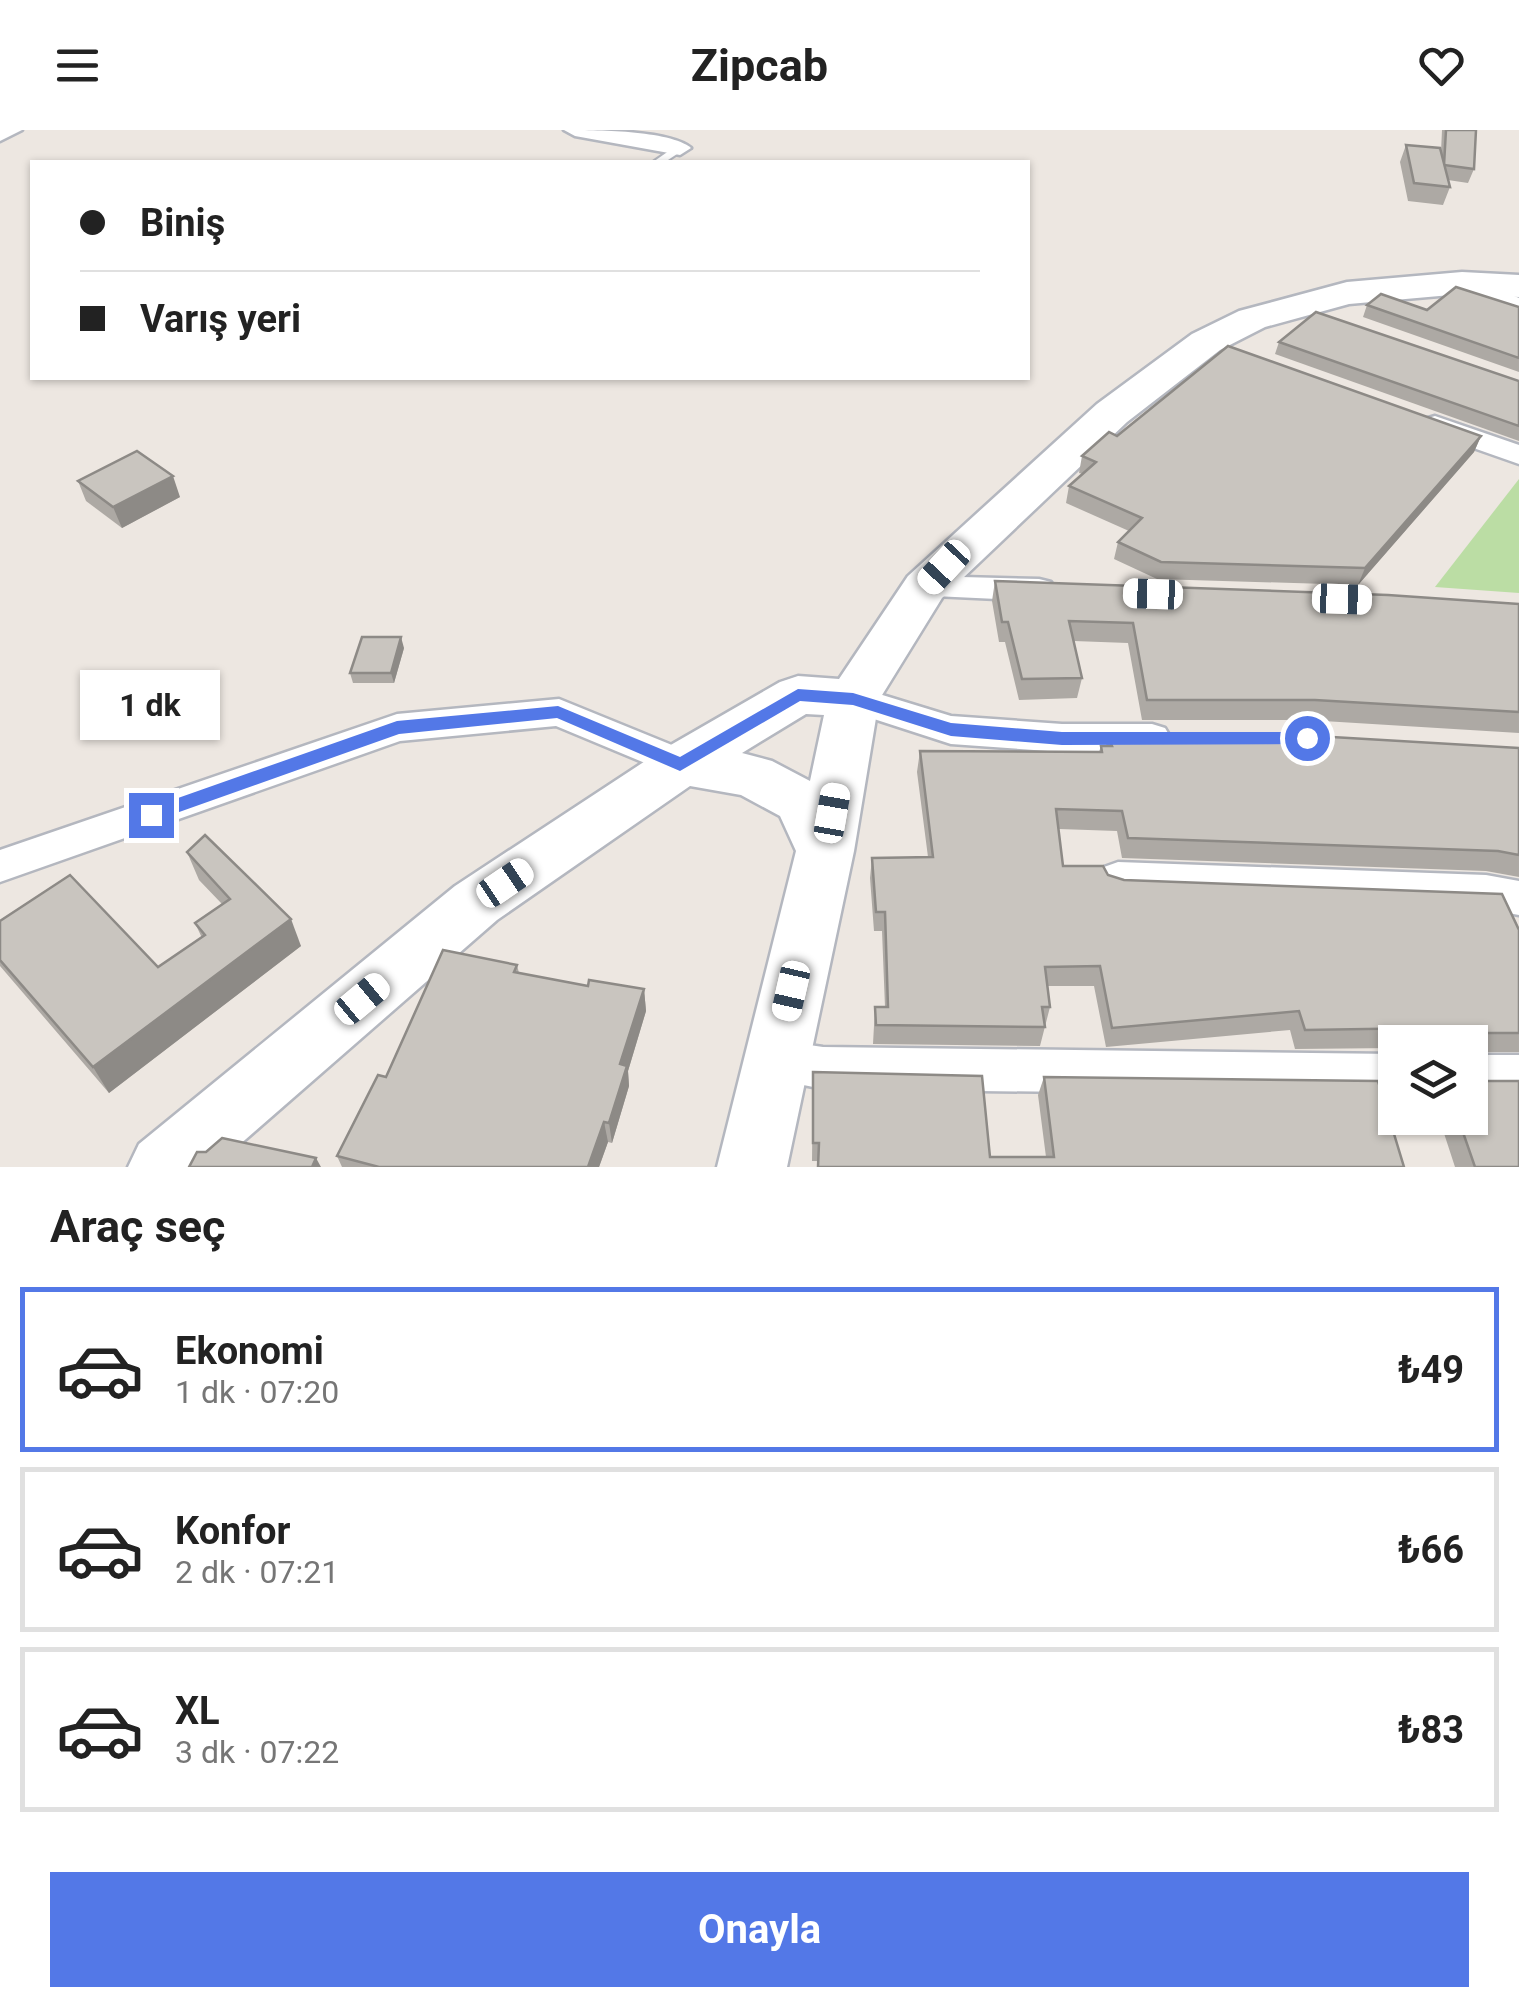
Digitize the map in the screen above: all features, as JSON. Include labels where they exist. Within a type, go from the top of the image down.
[{"type":"main road","points":[[752,1167],[825,851],[853,699],[925,587],[1112,414],[1224,348],[1252,319],[1316,313],[1347,293],[1462,283],[1519,286]]},
{"type":"main road","points":[[163,1167],[476,903],[680,764],[798,695],[853,699]]},
{"type":"main road","points":[[680,764],[753,776],[801,802],[825,851]]},
{"type":"street","points":[[0,134],[11,130]]},
{"type":"street","points":[[575,130],[680,148]]},
{"type":"street","points":[[1462,283],[1519,308]]},
{"type":"street","points":[[1408,415],[1519,455]]},
{"type":"street","points":[[925,587],[1064,591]]},
{"type":"street","points":[[853,699],[951,730],[1062,738],[1194,738]]},
{"type":"street","points":[[0,866],[397,728],[558,712],[680,764]]},
{"type":"street","points":[[1118,879],[1468,891],[1519,898]]},
{"type":"street","points":[[774,1061],[823,1068],[1378,1075]]},
{"type":"street","points":[[1488,1076],[1519,1076]]},
{"type":"lane","points":[[661,160],[680,148]]},
{"type":"green space","points":[[1519,479],[1519,593],[1435,587]]},
{"type":"building","points":[[1446,130],[1476,130],[1474,169],[1444,165]]},
{"type":"building","points":[[1406,145],[1440,148],[1450,187],[1414,183]]},
{"type":"building","points":[[1456,287],[1519,307],[1519,358],[1367,305],[1381,294],[1427,310]]},
{"type":"building","points":[[1316,312],[1519,381],[1519,426],[1279,342]]},
{"type":"building","points":[[1228,346],[1481,436],[1365,568],[1161,562],[1118,542],[1142,518],[1069,486],[1096,462],[1082,456],[1109,432],[1117,436]]},
{"type":"building","points":[[137,451],[173,476],[113,507],[78,481]]},
{"type":"building","points":[[995,581],[1388,595],[1519,604],[1519,712],[1315,700],[1147,700],[1133,623],[1069,621],[1082,678],[1022,679],[1008,622],[1002,622]]},
{"type":"building","points":[[362,637],[401,637],[391,673],[350,673]]},
{"type":"building","points":[[1108,736],[1315,736],[1519,748],[1519,855],[1498,851],[1128,838],[1122,811],[1056,809],[1063,866],[1103,866],[1108,875],[1124,880],[1502,894],[1519,930],[1519,1033],[1488,1033],[1488,1025],[1378,1025],[1378,1029],[1305,1030],[1299,1011],[1112,1028],[1100,966],[1045,967],[1050,1007],[1042,1007],[1045,1027],[876,1025],[875,1007],[888,1007],[885,912],[876,912],[872,858],[933,857],[920,751],[1102,752],[1101,746],[1112,746]]},
{"type":"building","points":[[205,835],[291,919],[93,1067],[0,960],[0,921],[70,875],[158,967],[205,935],[195,923],[230,899],[187,852]]},
{"type":"building","points":[[443,950],[517,965],[514,972],[588,986],[589,980],[644,989],[620,1064],[627,1066],[609,1123],[604,1122],[588,1167],[379,1167],[337,1156],[378,1075],[386,1077]]},
{"type":"building","points":[[813,1072],[982,1076],[990,1157],[1054,1157],[1044,1077],[1378,1081],[1378,1135],[1394,1135],[1404,1167],[818,1167],[819,1143],[813,1143]]},
{"type":"building","points":[[1488,1081],[1519,1081],[1519,1167],[1475,1167],[1464,1135],[1488,1135]]},
{"type":"building","points":[[222,1138],[316,1158],[312,1167],[189,1167],[197,1152],[206,1152]]},
{"type":"route","points":[[151,815],[397,728],[558,712],[680,764],[798,695],[853,699],[951,730],[1062,738],[1307,738]]}]
